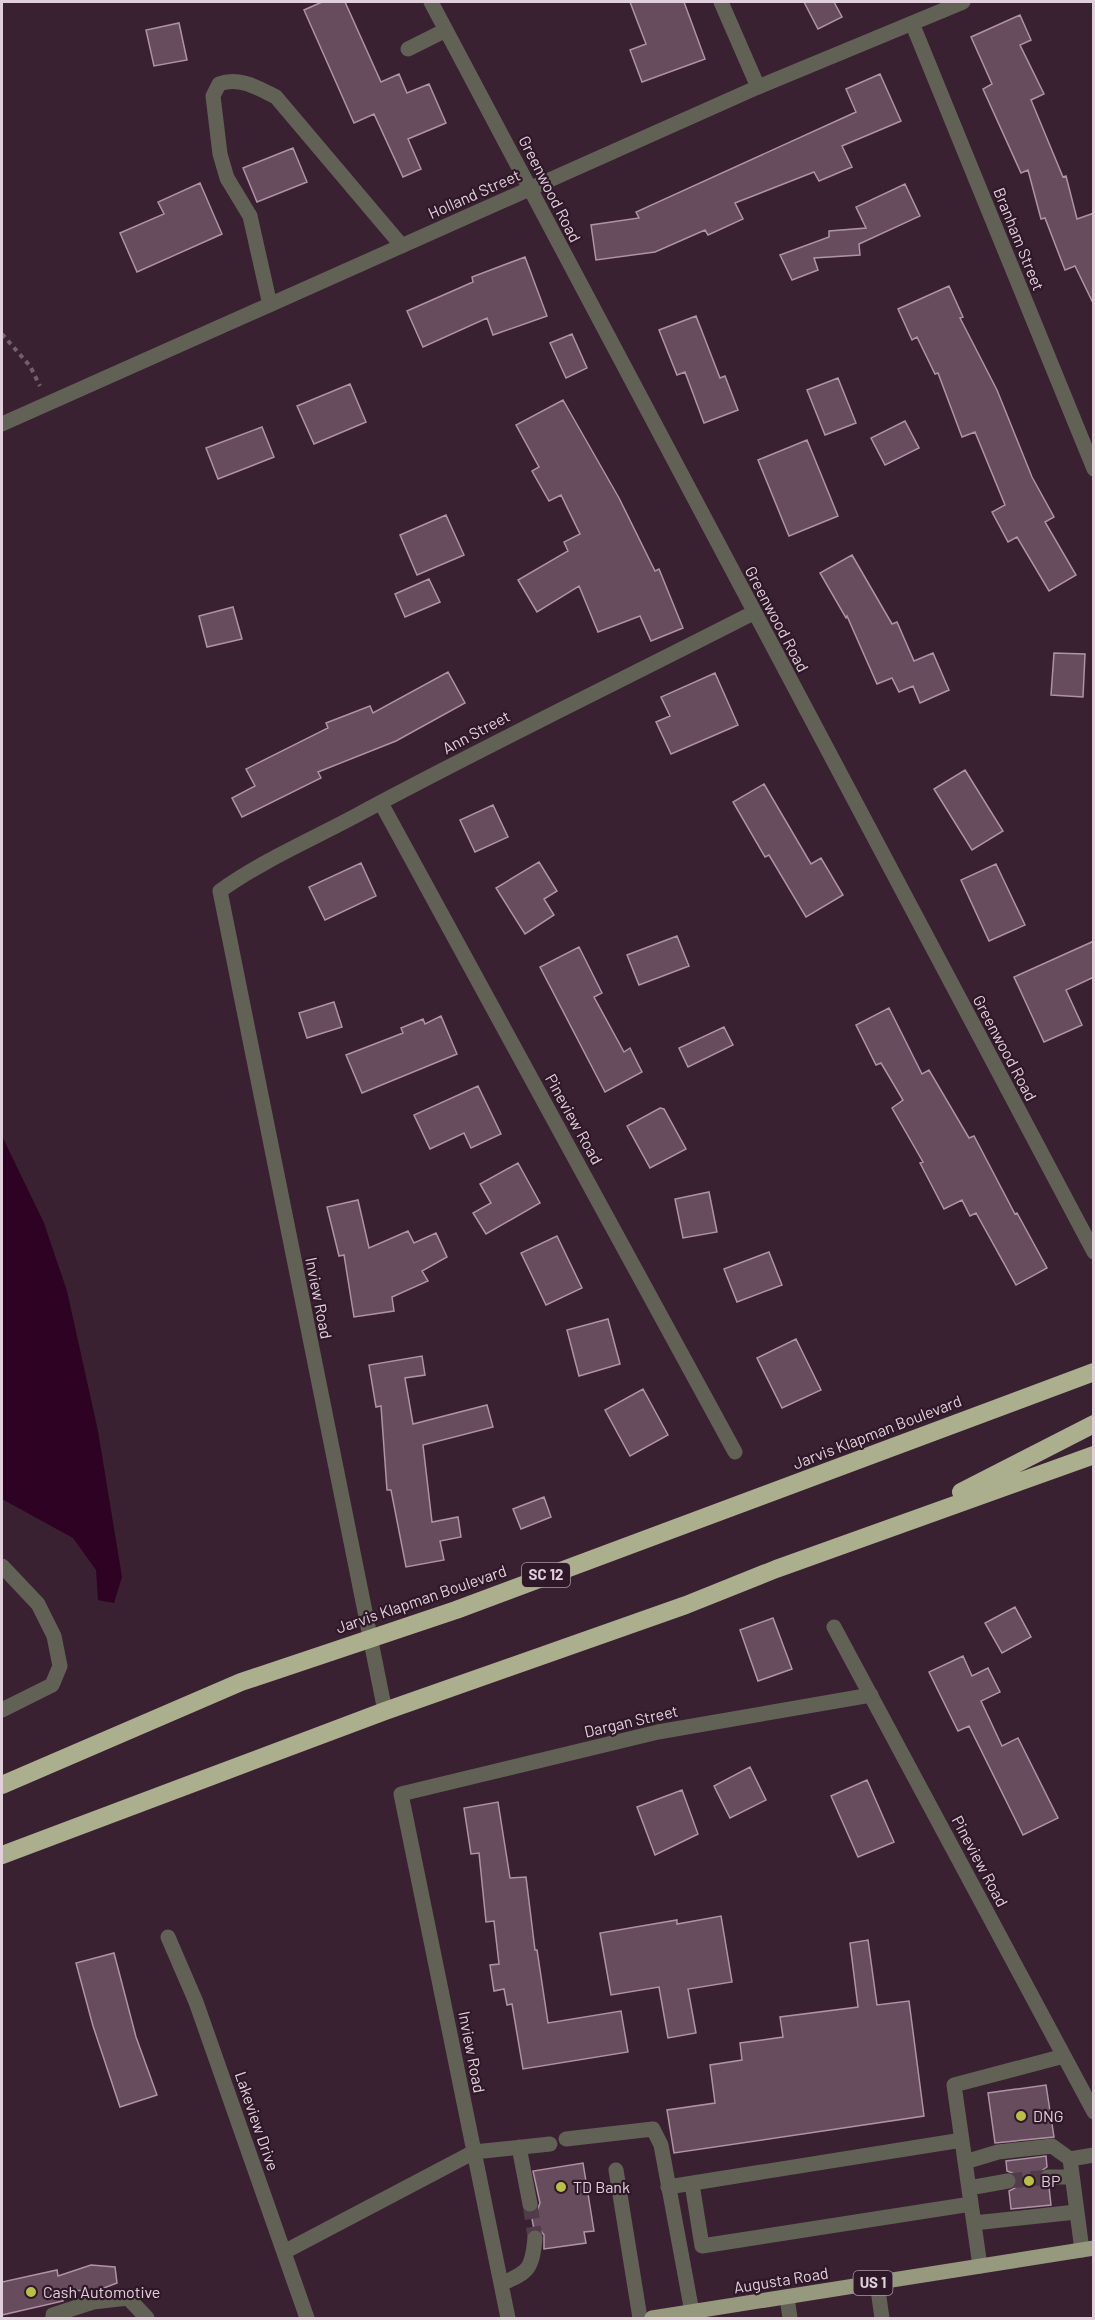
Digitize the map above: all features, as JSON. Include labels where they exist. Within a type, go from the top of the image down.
[{"type":"highway","name":"Jarvis Klapman Boulevard","points":[[2,1785],[241,1682],[370,1640],[1094,1372]]},
{"type":"highway","points":[[892,1527],[1094,1424]]},
{"type":"highway","points":[[2,1855],[385,1712],[675,1609],[892,1527],[1094,1455]]},
{"type":"main road","name":"Augusta Road","points":[[652,2319],[1088,2249]]},
{"type":"street","name":"Greenwood Road","points":[[431,2],[753,614],[1094,1252]]},
{"type":"street","points":[[721,2],[758,87]]},
{"type":"street","name":"Holland Street","points":[[2,424],[758,87],[963,2]]},
{"type":"street","name":"Branham Street","points":[[912,23],[1094,469]]},
{"type":"street","points":[[408,49],[446,30]]},
{"type":"street","points":[[270,305],[250,216],[227,178],[220,154],[213,96],[219,84],[230,80],[250,84],[276,96],[402,246]]},
{"type":"street","name":"Ann Street","points":[[220,891],[248,871],[513,733],[753,614]]},
{"type":"street","name":"Pineview Road","points":[[381,803],[735,1452]]},
{"type":"street","name":"Inview Road","points":[[220,891],[385,1712]]},
{"type":"street","points":[[2,1566],[38,1604],[54,1636],[60,1666],[52,1684],[2,1710]]},
{"type":"street","name":"Pineview Road","points":[[834,1627],[1094,2112]]},
{"type":"street","name":"Dargan Street","points":[[401,1794],[658,1732],[871,1695]]},
{"type":"street","name":"Inview Road","points":[[401,1794],[508,2319]]},
{"type":"street","name":"Lakeview Drive","points":[[168,1937],[196,2002],[307,2319]]},
{"type":"street","points":[[980,2266],[954,2085],[1064,2056]]},
{"type":"street","points":[[566,2139],[653,2129],[662,2145],[692,2312]]},
{"type":"street","points":[[668,2187],[962,2140]]},
{"type":"street","points":[[284,2252],[474,2152],[550,2144]]},
{"type":"street","points":[[965,2162],[998,2152],[1052,2146],[1070,2159],[1094,2155]]},
{"type":"street","points":[[519,2147],[530,2204]]},
{"type":"street","points":[[1070,2159],[1076,2212],[1088,2249]]},
{"type":"street","points":[[615,2170],[640,2319]]},
{"type":"street","points":[[1048,2176],[1072,2177]]},
{"type":"street","points":[[969,2188],[1008,2181]]},
{"type":"street","points":[[692,2184],[702,2246],[971,2204]]},
{"type":"street","points":[[974,2223],[1076,2212]]},
{"type":"street","points":[[501,2284],[525,2274],[533,2261],[535,2238]]},
{"type":"street","points":[[877,2283],[882,2319]]},
{"type":"street","points":[[787,2297],[790,2319]]},
{"type":"street","points":[[53,2319],[53,2315],[93,2302],[128,2298],[147,2319]]},
{"type":"path","points":[[2,334],[30,366],[49,402]]},
{"type":"shaded area","points":[[2,1136],[44,1223],[67,1291],[98,1431],[122,1577],[114,1603],[98,1600],[96,1570],[73,1538],[2,1499]]},
{"type":"building","points":[[322,2],[345,2],[381,82],[399,74],[407,93],[429,84],[446,123],[408,139],[421,169],[403,177],[374,114],[354,123],[304,10]]},
{"type":"building","points":[[630,2],[684,2],[705,59],[642,82],[630,50],[646,44]]},
{"type":"building","points":[[804,2],[834,2],[842,17],[818,29]]},
{"type":"building","points":[[1020,15],[1031,40],[1020,45],[1044,94],[1031,100],[1063,177],[1066,176],[1077,219],[1094,213],[1094,305],[1075,266],[1065,270],[1045,218],[1041,219],[1028,170],[1021,173],[983,89],[992,84],[971,37]]},
{"type":"building","points":[[179,23],[187,60],[154,66],[146,30]]},
{"type":"building","points":[[880,74],[901,121],[842,146],[852,167],[819,181],[814,172],[735,203],[743,219],[708,235],[705,230],[655,252],[596,260],[591,225],[639,218],[636,212],[856,112],[846,89]]},
{"type":"building","points":[[293,148],[307,182],[257,202],[243,168]]},
{"type":"building","points":[[200,183],[222,234],[137,272],[120,233],[164,214],[158,202]]},
{"type":"building","points":[[905,184],[920,216],[859,244],[860,255],[814,258],[818,270],[792,280],[780,255],[829,237],[829,231],[866,228],[856,207]]},
{"type":"building","points":[[525,257],[547,316],[493,335],[487,318],[423,347],[407,311],[473,282],[472,277]]},
{"type":"building","points":[[949,286],[963,317],[960,318],[997,390],[1032,477],[1054,517],[1045,522],[1076,575],[1049,591],[1017,537],[1008,542],[992,512],[1005,505],[975,432],[962,437],[938,373],[935,374],[917,337],[912,340],[898,309]]},
{"type":"building","points":[[696,316],[720,378],[725,376],[738,410],[704,423],[685,372],[677,375],[659,330]]},
{"type":"building","points":[[572,334],[587,368],[566,378],[550,343]]},
{"type":"building","points":[[838,378],[856,423],[825,435],[807,390]]},
{"type":"building","points":[[350,384],[366,422],[314,444],[297,406]]},
{"type":"building","points":[[563,400],[619,498],[655,571],[659,569],[683,628],[651,641],[640,616],[598,632],[579,586],[537,612],[518,580],[568,551],[564,542],[580,534],[561,495],[549,501],[532,471],[539,467],[516,425]]},
{"type":"building","points":[[905,421],[919,448],[885,465],[871,438]]},
{"type":"building","points":[[262,427],[274,457],[218,479],[206,448]]},
{"type":"building","points":[[807,440],[838,516],[789,536],[758,460]]},
{"type":"building","points":[[446,515],[464,555],[417,575],[400,535]]},
{"type":"building","points":[[852,555],[892,624],[897,622],[914,661],[933,653],[949,690],[920,703],[913,686],[899,692],[892,678],[877,684],[847,616],[846,618],[820,573]]},
{"type":"building","points":[[429,579],[440,602],[405,617],[395,594]]},
{"type":"building","points":[[233,607],[242,639],[207,647],[199,616]]},
{"type":"building","points":[[1054,653],[1085,654],[1083,697],[1051,695]]},
{"type":"building","points":[[448,672],[465,703],[396,741],[318,772],[321,778],[242,817],[232,798],[255,786],[246,769],[328,728],[326,723],[370,706],[373,713]]},
{"type":"building","points":[[715,673],[738,725],[671,754],[656,722],[670,716],[661,697]]},
{"type":"building","points":[[965,770],[1003,831],[972,850],[934,789]]},
{"type":"building","points":[[764,784],[811,864],[821,858],[843,895],[806,917],[769,855],[765,857],[733,802]]},
{"type":"building","points":[[493,805],[508,837],[475,852],[460,820]]},
{"type":"building","points":[[539,862],[557,891],[544,899],[554,915],[525,934],[496,888]]},
{"type":"building","points":[[361,863],[376,896],[325,920],[309,887]]},
{"type":"building","points":[[996,864],[1025,925],[989,941],[961,880]]},
{"type":"building","points":[[677,936],[689,966],[639,985],[627,955]]},
{"type":"building","points":[[1094,941],[1094,977],[1066,990],[1082,1025],[1044,1042],[1014,977]]},
{"type":"building","points":[[579,947],[602,993],[594,997],[624,1052],[630,1048],[642,1072],[605,1092],[540,967]]},
{"type":"building","points":[[334,1002],[342,1027],[307,1038],[299,1013]]},
{"type":"building","points":[[889,1008],[922,1074],[929,1070],[969,1138],[974,1136],[1015,1214],[1017,1213],[1047,1268],[1016,1285],[976,1213],[970,1216],[962,1200],[944,1209],[920,1163],[923,1162],[892,1108],[903,1100],[881,1063],[876,1065],[856,1025]]},
{"type":"building","points":[[441,1016],[457,1054],[362,1093],[346,1055],[403,1033],[401,1028],[423,1019],[425,1024]]},
{"type":"building","points":[[724,1027],[733,1045],[688,1067],[679,1048]]},
{"type":"building","points":[[478,1086],[501,1134],[471,1148],[464,1133],[430,1149],[414,1115]]},
{"type":"building","points":[[660,1108],[664,1109],[686,1149],[650,1168],[627,1126]]},
{"type":"building","points":[[518,1163],[540,1203],[486,1234],[473,1213],[491,1203],[480,1184]]},
{"type":"building","points":[[709,1192],[717,1232],[683,1238],[675,1199]]},
{"type":"building","points":[[358,1200],[369,1248],[408,1231],[414,1243],[436,1233],[447,1257],[422,1271],[428,1281],[392,1297],[394,1311],[354,1317],[344,1255],[339,1256],[327,1207]]},
{"type":"building","points":[[557,1236],[582,1288],[546,1305],[521,1253]]},
{"type":"building","points":[[769,1252],[782,1285],[737,1302],[724,1269]]},
{"type":"building","points":[[608,1319],[620,1364],[579,1376],[567,1330]]},
{"type":"building","points":[[796,1339],[821,1390],[782,1408],[757,1358]]},
{"type":"building","points":[[422,1356],[425,1375],[405,1378],[413,1424],[487,1405],[493,1427],[423,1445],[432,1522],[458,1517],[461,1537],[440,1541],[444,1560],[406,1567],[391,1490],[387,1490],[381,1406],[376,1407],[369,1365]]},
{"type":"building","points":[[643,1389],[668,1435],[630,1456],[605,1410]]},
{"type":"building","points":[[544,1497],[551,1517],[521,1529],[513,1509]]},
{"type":"building","points":[[1015,1607],[1031,1637],[1002,1653],[985,1623]]},
{"type":"building","points":[[773,1618],[792,1669],[758,1681],[740,1630]]},
{"type":"building","points":[[963,1656],[972,1676],[988,1668],[1000,1692],[981,1701],[1002,1746],[1018,1738],[1058,1818],[1023,1835],[969,1726],[958,1731],[929,1672]]},
{"type":"building","points":[[750,1767],[766,1800],[730,1818],[714,1786]]},
{"type":"building","points":[[867,1780],[894,1842],[858,1857],[831,1796]]},
{"type":"building","points":[[682,1790],[698,1834],[655,1855],[637,1807]]},
{"type":"building","points":[[498,1802],[510,1878],[526,1877],[535,1950],[537,1950],[548,2023],[621,2011],[628,2052],[523,2069],[512,2004],[507,2005],[504,1989],[494,1991],[490,1965],[499,1964],[494,1921],[486,1922],[479,1853],[471,1854],[464,1808]]},
{"type":"building","points":[[721,1916],[732,1982],[688,1989],[696,2033],[668,2038],[659,1987],[611,1995],[600,1933],[677,1920],[677,1924]]},
{"type":"building","points":[[868,1940],[877,2005],[909,2001],[924,2116],[674,2153],[667,2110],[715,2103],[710,2065],[742,2060],[740,2043],[783,2037],[780,2017],[858,2007],[850,1943]]},
{"type":"building","points":[[114,1953],[136,2037],[157,2095],[120,2107],[93,2026],[76,1963]]},
{"type":"building","name":"DNG","points":[[1046,2085],[1054,2137],[995,2143],[988,2093]]},
{"type":"building","points":[[1046,2156],[1047,2167],[1040,2172],[1038,2178],[1043,2185],[1049,2187],[1051,2205],[1011,2209],[1009,2191],[1015,2188],[1018,2180],[1015,2174],[1007,2171],[1006,2161]]},
{"type":"building","name":"TD Bank","points":[[583,2163],[594,2231],[584,2232],[586,2243],[544,2249],[544,2235],[540,2230],[534,2229],[531,2214],[537,2211],[540,2203],[533,2171]]},
{"type":"building","name":"Cash Automotive","points":[[91,2265],[115,2267],[117,2283],[96,2291],[61,2290],[63,2301],[2,2315],[2,2282],[57,2270],[58,2276]]},
{"type":"tunnel","points":[[1008,2181],[1048,2177]]},
{"type":"tunnel","points":[[530,2204],[535,2238]]},
{"type":"place","name":"DNG","points":[[1021,2116]]},
{"type":"place","name":"BP","points":[[1029,2181]]},
{"type":"place","name":"TD Bank","points":[[561,2187]]},
{"type":"place","name":"Cash Automotive","points":[[31,2292]]}]
